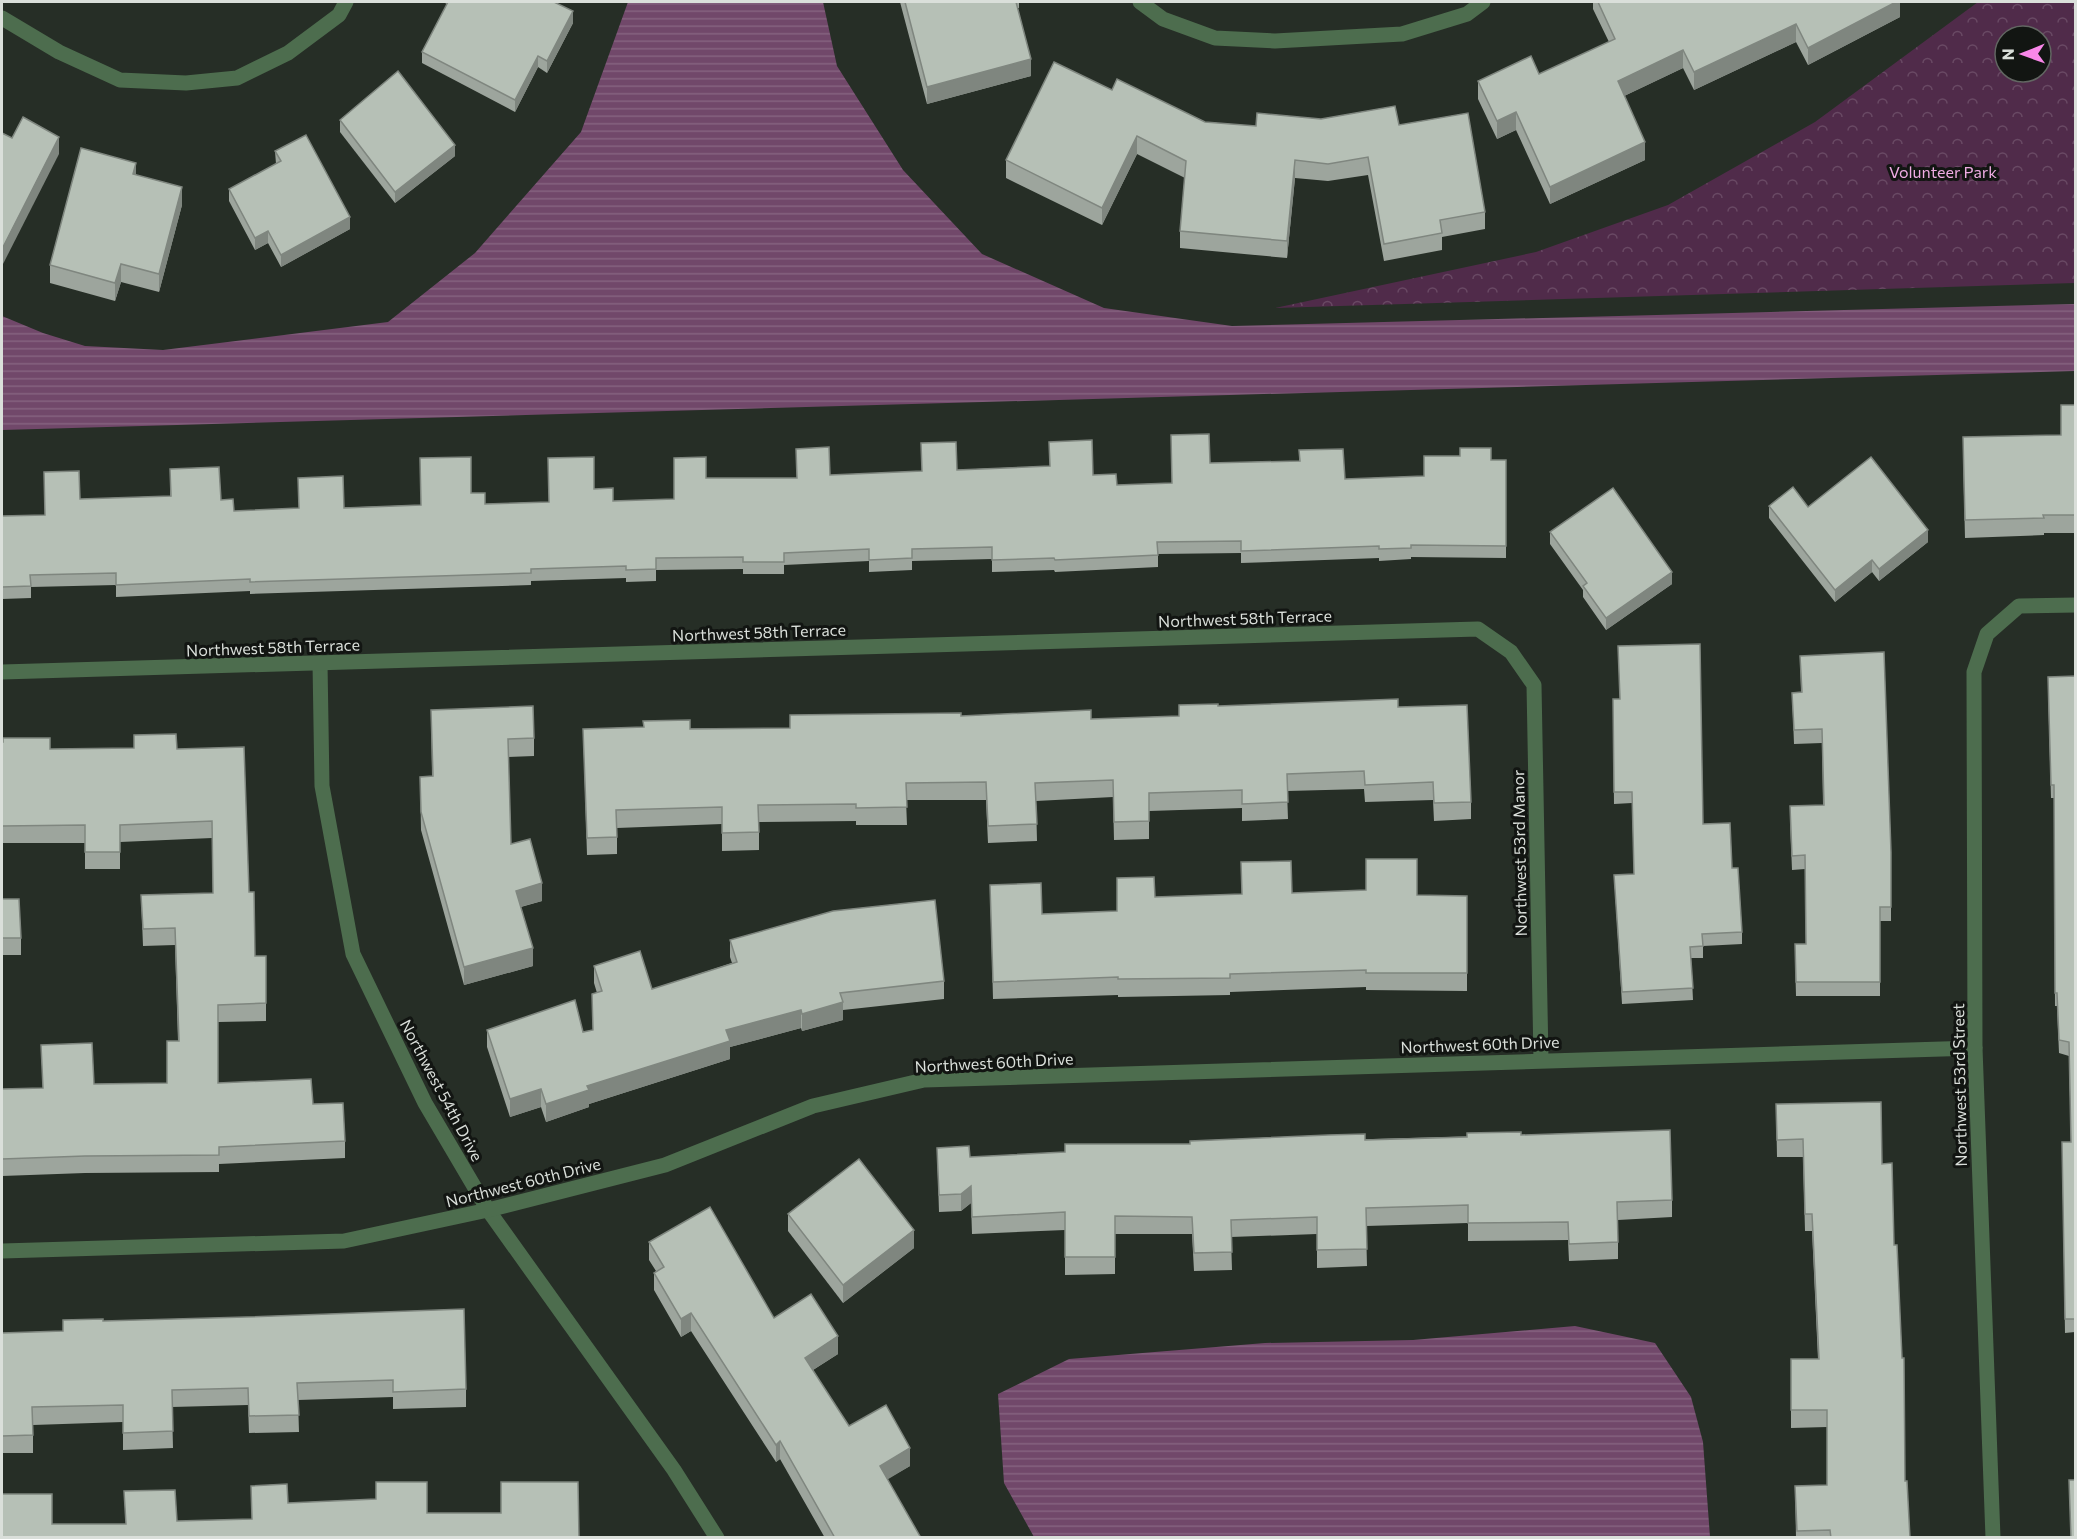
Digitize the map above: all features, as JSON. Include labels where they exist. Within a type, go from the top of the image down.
[{"type":"street","points":[[2,18],[59,52],[120,80],[186,83],[237,78],[288,53],[339,15],[346,2]]},
{"type":"street","points":[[1140,2],[1163,19],[1215,38],[1275,41],[1402,34],[1467,14],[1483,2]]},
{"type":"street","name":"Northwest 53rd Street","points":[[1993,1538],[1975,1048],[1974,672],[1987,634],[2019,606],[2076,605]]},
{"type":"street","name":"Northwest 58th Terrace","points":[[2,672],[1478,629],[1511,652]]},
{"type":"street","name":"Northwest 53rd Manor","points":[[1511,652],[1534,685],[1541,1060]]},
{"type":"street","name":"Northwest 54th Drive","points":[[320,663],[322,786],[353,954],[425,1103],[488,1210],[674,1470],[717,1538]]},
{"type":"street","name":"Northwest 60th Drive","points":[[2,1251],[344,1241],[488,1210],[665,1165],[813,1106],[924,1080],[1975,1048]]},
{"type":"green space","name":"Volunteer Park","points":[[1978,2],[2075,2],[2075,283],[1275,308],[1536,252],[1668,205],[1815,122]]},
{"type":"shaded area","points":[[628,2],[823,2],[837,66],[903,170],[982,254],[1104,308],[1232,326],[2075,304],[2075,371],[2,430],[2,316],[43,333],[85,346],[163,350],[388,322],[475,253],[581,132]]},
{"type":"shaded area","points":[[1575,1326],[1655,1343],[1691,1397],[1703,1442],[1710,1537],[1034,1537],[1004,1483],[998,1394],[1069,1359],[1265,1343],[1413,1340]]},
{"type":"building","points":[[448,2],[554,2],[573,11],[547,61],[538,56],[515,100],[422,52]]},
{"type":"building","points":[[905,2],[1016,2],[1031,59],[927,87]]},
{"type":"building","points":[[1598,2],[1896,2],[1808,48],[1796,24],[1694,72],[1683,50],[1618,81],[1645,142],[1550,187],[1516,112],[1497,121],[1478,81],[1531,56],[1539,74],[1615,39]]},
{"type":"building","points":[[1054,62],[1112,90],[1117,79],[1205,122],[1256,126],[1257,113],[1321,119],[1395,106],[1399,125],[1468,113],[1485,212],[1440,220],[1442,233],[1384,244],[1368,157],[1328,164],[1295,160],[1287,241],[1180,231],[1186,161],[1137,136],[1102,208],[1006,160]]},
{"type":"building","points":[[398,71],[455,145],[395,192],[340,120]]},
{"type":"building","points":[[23,117],[59,137],[2,249],[2,133],[12,138]]},
{"type":"building","points":[[306,135],[350,217],[281,255],[268,231],[255,238],[229,189],[281,161],[275,151]]},
{"type":"building","points":[[81,148],[136,163],[133,174],[182,187],[159,274],[121,264],[115,283],[50,265]]},
{"type":"building","points":[[2061,405],[2076,405],[2076,515],[1965,520],[1963,437],[2061,435]]},
{"type":"building","points":[[1209,434],[1210,463],[1300,461],[1299,450],[1343,449],[1345,479],[1424,476],[1424,456],[1460,456],[1460,448],[1491,448],[1491,460],[1506,460],[1506,546],[1411,545],[1411,548],[1379,549],[1379,546],[1241,551],[1241,541],[1157,542],[1158,555],[1055,560],[1054,558],[992,560],[992,547],[912,549],[912,558],[869,560],[869,549],[784,553],[784,562],[743,562],[743,557],[656,558],[656,569],[626,570],[626,566],[531,569],[531,573],[250,582],[250,579],[116,585],[116,573],[30,575],[31,586],[2,587],[2,516],[45,515],[44,472],[79,471],[80,499],[171,496],[170,469],[219,467],[221,500],[233,499],[234,511],[299,508],[298,478],[343,476],[344,508],[421,505],[420,458],[471,457],[471,493],[485,493],[485,504],[549,502],[548,458],[594,457],[594,489],[613,488],[613,501],[674,499],[674,458],[706,457],[706,478],[797,478],[796,449],[829,447],[830,475],[922,471],[921,443],[956,442],[957,470],[1050,466],[1049,442],[1092,440],[1093,475],[1116,474],[1117,485],[1172,483],[1171,435]]},
{"type":"building","points":[[1871,457],[1928,530],[1879,569],[1872,560],[1835,590],[1769,506],[1793,487],[1808,507]]},
{"type":"building","points":[[1613,488],[1672,572],[1606,618],[1583,586],[1587,583],[1550,532]]},
{"type":"building","points":[[1700,644],[1703,824],[1730,823],[1732,868],[1738,868],[1742,932],[1702,934],[1703,946],[1690,947],[1693,988],[1622,992],[1614,875],[1634,874],[1632,792],[1614,792],[1613,699],[1620,699],[1618,646]]},
{"type":"building","points":[[1884,652],[1891,907],[1880,907],[1880,982],[1796,982],[1795,944],[1806,944],[1805,855],[1792,856],[1790,806],[1824,805],[1822,729],[1794,730],[1792,693],[1802,692],[1800,656]]},
{"type":"building","points":[[2076,676],[2076,1327],[2075,1319],[2065,1319],[2062,1142],[2071,1142],[2069,1042],[2059,1040],[2057,993],[2055,993],[2054,785],[2051,785],[2048,677]]},
{"type":"building","points":[[1398,699],[1398,707],[1467,705],[1471,802],[1434,803],[1433,782],[1365,785],[1364,771],[1287,774],[1288,802],[1242,804],[1242,790],[1149,793],[1149,821],[1114,822],[1113,780],[1035,783],[1037,824],[988,826],[986,782],[906,783],[907,807],[856,808],[856,804],[758,805],[759,832],[722,833],[722,807],[616,810],[617,837],[587,838],[583,729],[644,727],[643,721],[690,720],[690,729],[790,728],[790,715],[961,713],[961,716],[1091,710],[1091,719],[1179,716],[1179,705],[1218,704],[1218,706]]},
{"type":"building","points":[[533,706],[534,738],[508,739],[511,844],[530,839],[542,883],[516,891],[533,948],[464,967],[421,812],[420,777],[433,776],[431,710]]},
{"type":"building","points":[[176,734],[177,749],[244,747],[249,892],[254,892],[255,956],[266,956],[266,1003],[218,1005],[218,1083],[311,1079],[313,1104],[343,1103],[345,1141],[219,1147],[219,1155],[2,1159],[2,1089],[43,1088],[41,1045],[92,1043],[94,1084],[167,1083],[167,1041],[179,1041],[175,928],[143,929],[141,895],[213,893],[212,821],[120,825],[120,852],[85,852],[85,825],[2,826],[3,738],[50,738],[50,749],[134,748],[134,735]]},
{"type":"building","points":[[1366,859],[1417,859],[1417,895],[1467,896],[1467,973],[1366,973],[1366,970],[1230,974],[1230,978],[1118,979],[1118,977],[993,982],[990,885],[1041,883],[1042,914],[1117,911],[1117,878],[1154,877],[1155,897],[1242,894],[1241,862],[1291,861],[1292,893],[1366,890]]},
{"type":"building","points":[[2,899],[19,899],[21,938],[2,938]]},
{"type":"building","points":[[935,900],[944,981],[840,993],[843,1002],[802,1014],[801,1010],[726,1030],[730,1041],[587,1086],[589,1090],[546,1104],[541,1089],[510,1099],[487,1030],[575,1000],[583,1032],[593,1030],[592,994],[602,991],[594,966],[640,951],[652,989],[737,962],[730,940],[833,911]]},
{"type":"building","points":[[1881,1102],[1882,1164],[1892,1163],[1894,1245],[1897,1245],[1902,1358],[1904,1358],[1905,1481],[1907,1481],[1910,1538],[1831,1538],[1830,1530],[1797,1531],[1795,1486],[1827,1485],[1827,1410],[1791,1410],[1791,1359],[1819,1359],[1812,1214],[1805,1214],[1803,1139],[1777,1140],[1776,1104]]},
{"type":"building","points":[[1670,1130],[1672,1200],[1617,1202],[1618,1242],[1569,1244],[1568,1222],[1468,1223],[1468,1205],[1366,1208],[1367,1249],[1317,1250],[1317,1217],[1231,1220],[1232,1252],[1194,1253],[1192,1217],[1115,1216],[1115,1257],[1065,1257],[1065,1212],[972,1217],[971,1186],[961,1194],[939,1195],[937,1148],[969,1146],[970,1157],[1065,1152],[1065,1144],[1190,1144],[1190,1141],[1365,1134],[1365,1140],[1467,1137],[1467,1133],[1521,1132],[1521,1135]]},
{"type":"building","points":[[859,1159],[914,1230],[843,1285],[788,1214]]},
{"type":"building","points":[[710,1207],[774,1318],[811,1294],[838,1336],[805,1358],[849,1426],[886,1405],[910,1448],[880,1466],[921,1538],[835,1538],[780,1441],[776,1445],[691,1313],[681,1319],[654,1273],[664,1267],[649,1242]]},
{"type":"building","points":[[464,1309],[466,1389],[393,1392],[393,1380],[297,1383],[299,1415],[249,1416],[248,1388],[172,1390],[173,1431],[123,1433],[123,1405],[32,1407],[33,1435],[2,1436],[2,1333],[63,1331],[63,1320],[103,1319],[103,1321]]},
{"type":"building","points":[[2069,1480],[2076,1480],[2076,1538],[2071,1538]]},
{"type":"building","points":[[376,1482],[427,1482],[427,1513],[501,1513],[501,1482],[578,1482],[579,1538],[2,1538],[2,1494],[52,1494],[52,1524],[126,1524],[124,1491],[175,1490],[177,1521],[252,1519],[251,1486],[287,1484],[288,1503],[376,1499]]}]
